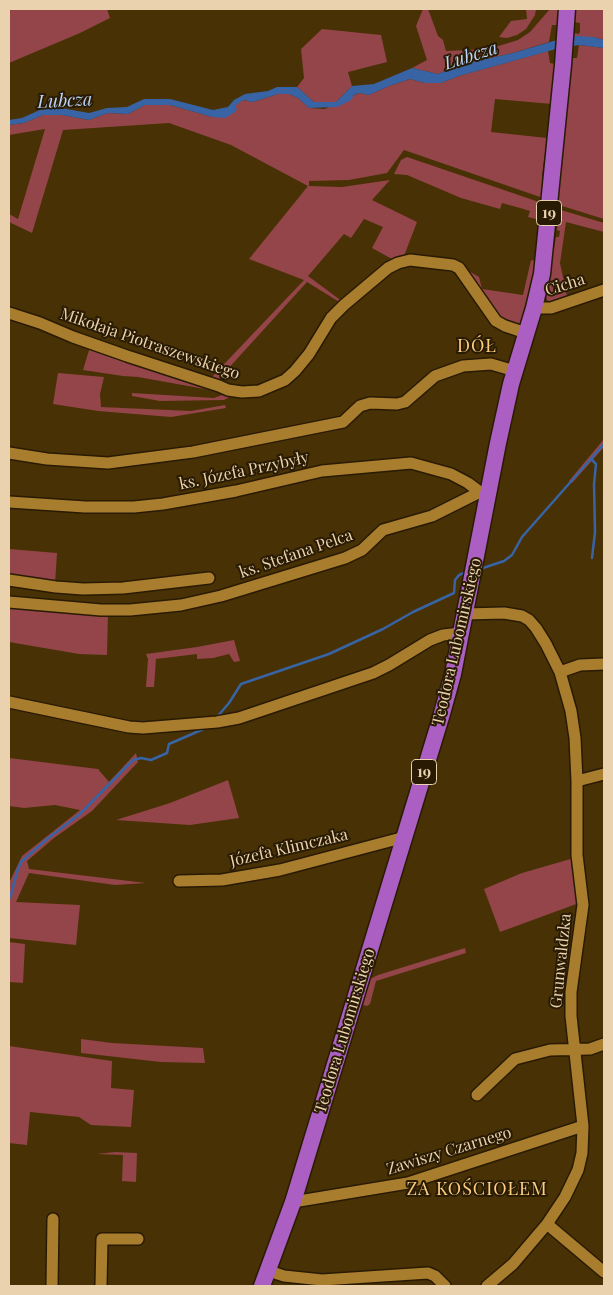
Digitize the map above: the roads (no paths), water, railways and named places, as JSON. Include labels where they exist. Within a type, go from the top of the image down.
[{"type":"highway","name":"Teodora Lubomirskiego","points":[[262,1286],[293,1202],[441,717],[465,614],[484,493],[542,274],[567,12]]},
{"type":"street","name":"Mikołaja Piotraszewskiego","points":[[9,314],[40,323],[126,356],[228,390],[242,392],[259,391],[285,380],[309,354],[331,318],[344,305],[388,268],[410,260],[453,265],[459,268],[496,321],[526,333]]},
{"type":"street","name":"Cicha","points":[[534,308],[551,308],[604,290]]},
{"type":"street","points":[[9,453],[47,459],[108,463],[193,452],[343,422],[360,406],[370,403],[397,404],[408,400],[435,376],[463,366],[491,364],[515,371]]},
{"type":"street","name":"ks. Józefa Przybyły","points":[[9,502],[85,507],[163,504],[236,492],[322,471],[411,463],[451,474],[484,493]]},
{"type":"street","name":"ks. Stefana Pelca","points":[[9,602],[101,610],[182,605],[221,596],[345,558],[362,550],[384,530],[432,516],[484,493]]},
{"type":"street","points":[[9,580],[83,589],[122,588],[209,578]]},
{"type":"street","points":[[166,584],[168,606]]},
{"type":"street","name":"Grunwaldzka","points":[[465,614],[504,613],[522,616],[530,620],[546,644],[560,672],[571,711],[575,738],[577,855],[583,905],[571,992],[571,1016],[582,1126],[582,1154],[578,1170],[565,1197],[548,1224],[512,1264],[487,1286]]},
{"type":"street","points":[[9,702],[129,727],[143,728],[217,722],[239,718],[373,673],[430,640],[443,635],[461,633]]},
{"type":"street","points":[[560,672],[580,665],[604,664]]},
{"type":"street","points":[[577,781],[604,774]]},
{"type":"street","name":"Józefa Klimczaka","points":[[179,881],[222,880],[280,870],[405,837]]},
{"type":"street","points":[[477,1095],[515,1058],[550,1050],[590,1049],[604,1044]]},
{"type":"street","name":"Zawiszy Czarnego","points":[[293,1202],[408,1183],[582,1126]]},
{"type":"street","points":[[52,1219],[52,1286]]},
{"type":"street","points":[[548,1224],[604,1272]]},
{"type":"street","points":[[101,1286],[102,1239],[138,1239]]},
{"type":"street","points":[[269,1271],[284,1276],[322,1280],[428,1273],[435,1276],[445,1286]]},
{"type":"water","points":[[577,36],[594,37],[604,40],[604,48],[579,45],[556,49],[459,76],[441,83],[425,83],[410,79],[369,95],[359,93],[354,95],[351,100],[337,107],[309,108],[298,98],[289,94],[278,94],[253,102],[243,100],[235,106],[237,109],[235,112],[225,118],[212,117],[170,105],[145,105],[128,114],[108,113],[89,120],[62,115],[43,115],[24,123],[9,125],[9,120],[22,118],[42,109],[61,108],[89,113],[107,108],[127,107],[144,99],[170,99],[213,110],[228,107],[234,100],[245,94],[268,91],[277,87],[297,87],[314,102],[336,102],[352,86],[374,84],[412,68],[438,74],[445,71],[448,67],[461,67],[472,62]]},
{"type":"waterway","points":[[483,568],[504,561],[512,555],[522,537],[604,444]]},
{"type":"waterway","points":[[591,459],[596,464],[594,484],[595,532],[592,558]]},
{"type":"waterway","points":[[217,717],[241,684],[329,654],[383,629],[413,612],[454,593],[455,580],[464,573]]},
{"type":"waterway","points":[[9,898],[21,862],[80,814],[133,760],[141,758],[151,760],[167,753],[169,744],[206,728]]},
{"type":"district","name":"DÓŁ","points":[[477,346]]},
{"type":"district","name":"ZA KOŚCIOŁEM","points":[[477,1189]]},
{"type":"water label","name":"Lubcza","points":[[471,56]]},
{"type":"water label","name":"Lubcza","points":[[65,101]]}]
